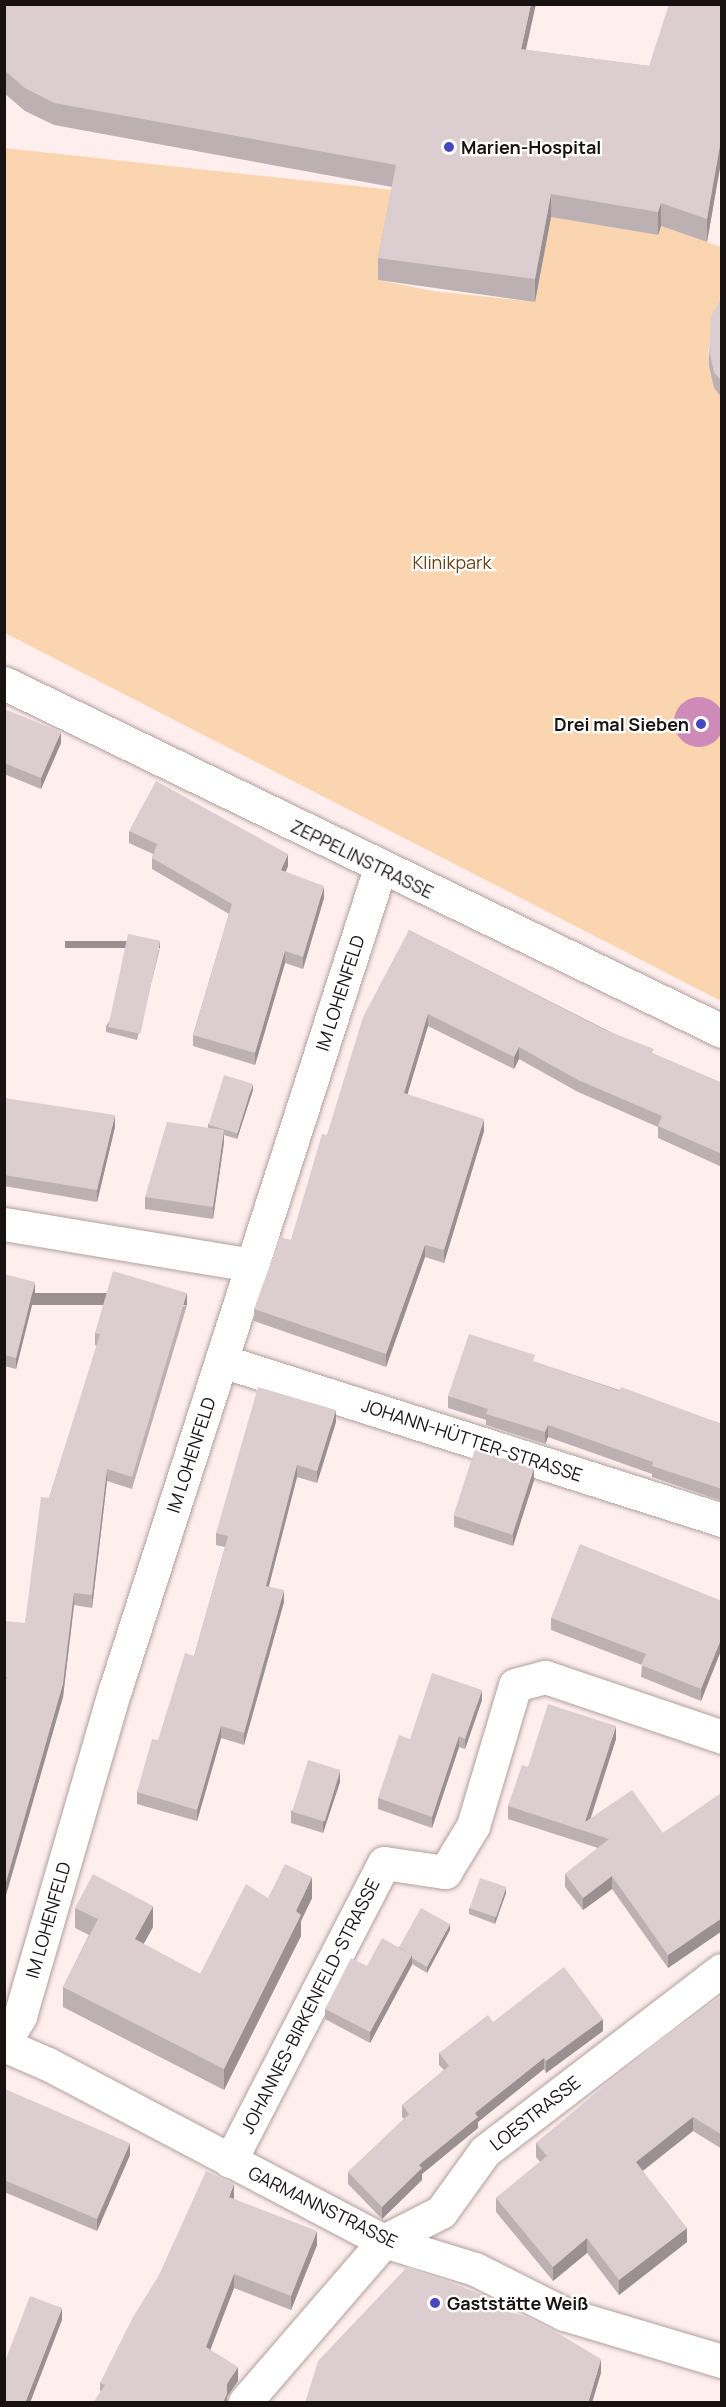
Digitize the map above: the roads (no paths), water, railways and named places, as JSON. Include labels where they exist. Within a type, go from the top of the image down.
[{"type":"street","name":"ZEPPELINSTRASSE","points":[[4,683],[380,868],[722,1031]]},
{"type":"street","name":"IM LOHENFELD","points":[[4,2043],[21,2016],[115,1690],[380,868]]},
{"type":"street","points":[[4,1224],[253,1265]]},
{"type":"street","name":"JOHANN-HÜTTER-STRASSE","points":[[222,1361],[722,1520]]},
{"type":"street","name":"JOHANNES-BIRKENFELD-STRASSE","points":[[230,2161],[384,1863],[445,1872],[473,1826],[515,1685],[545,1677],[722,1737]]},
{"type":"street","name":"LOESTRASSE","points":[[245,2403],[384,2241],[441,2212],[485,2151],[722,1970]]},
{"type":"street","name":"GARMANNSTRASSE","points":[[4,2043],[384,2241],[475,2269],[564,2314],[722,2361]]},
{"type":"place","name":"Marien-Hospital","points":[[449,147]]},
{"type":"place","name":"Drei mal Sieben","points":[[701,724]]},
{"type":"place","name":"Gaststätte Weiß","points":[[435,2303]]},
{"type":"park label","name":"Klinikpark","points":[[452,562]]}]
